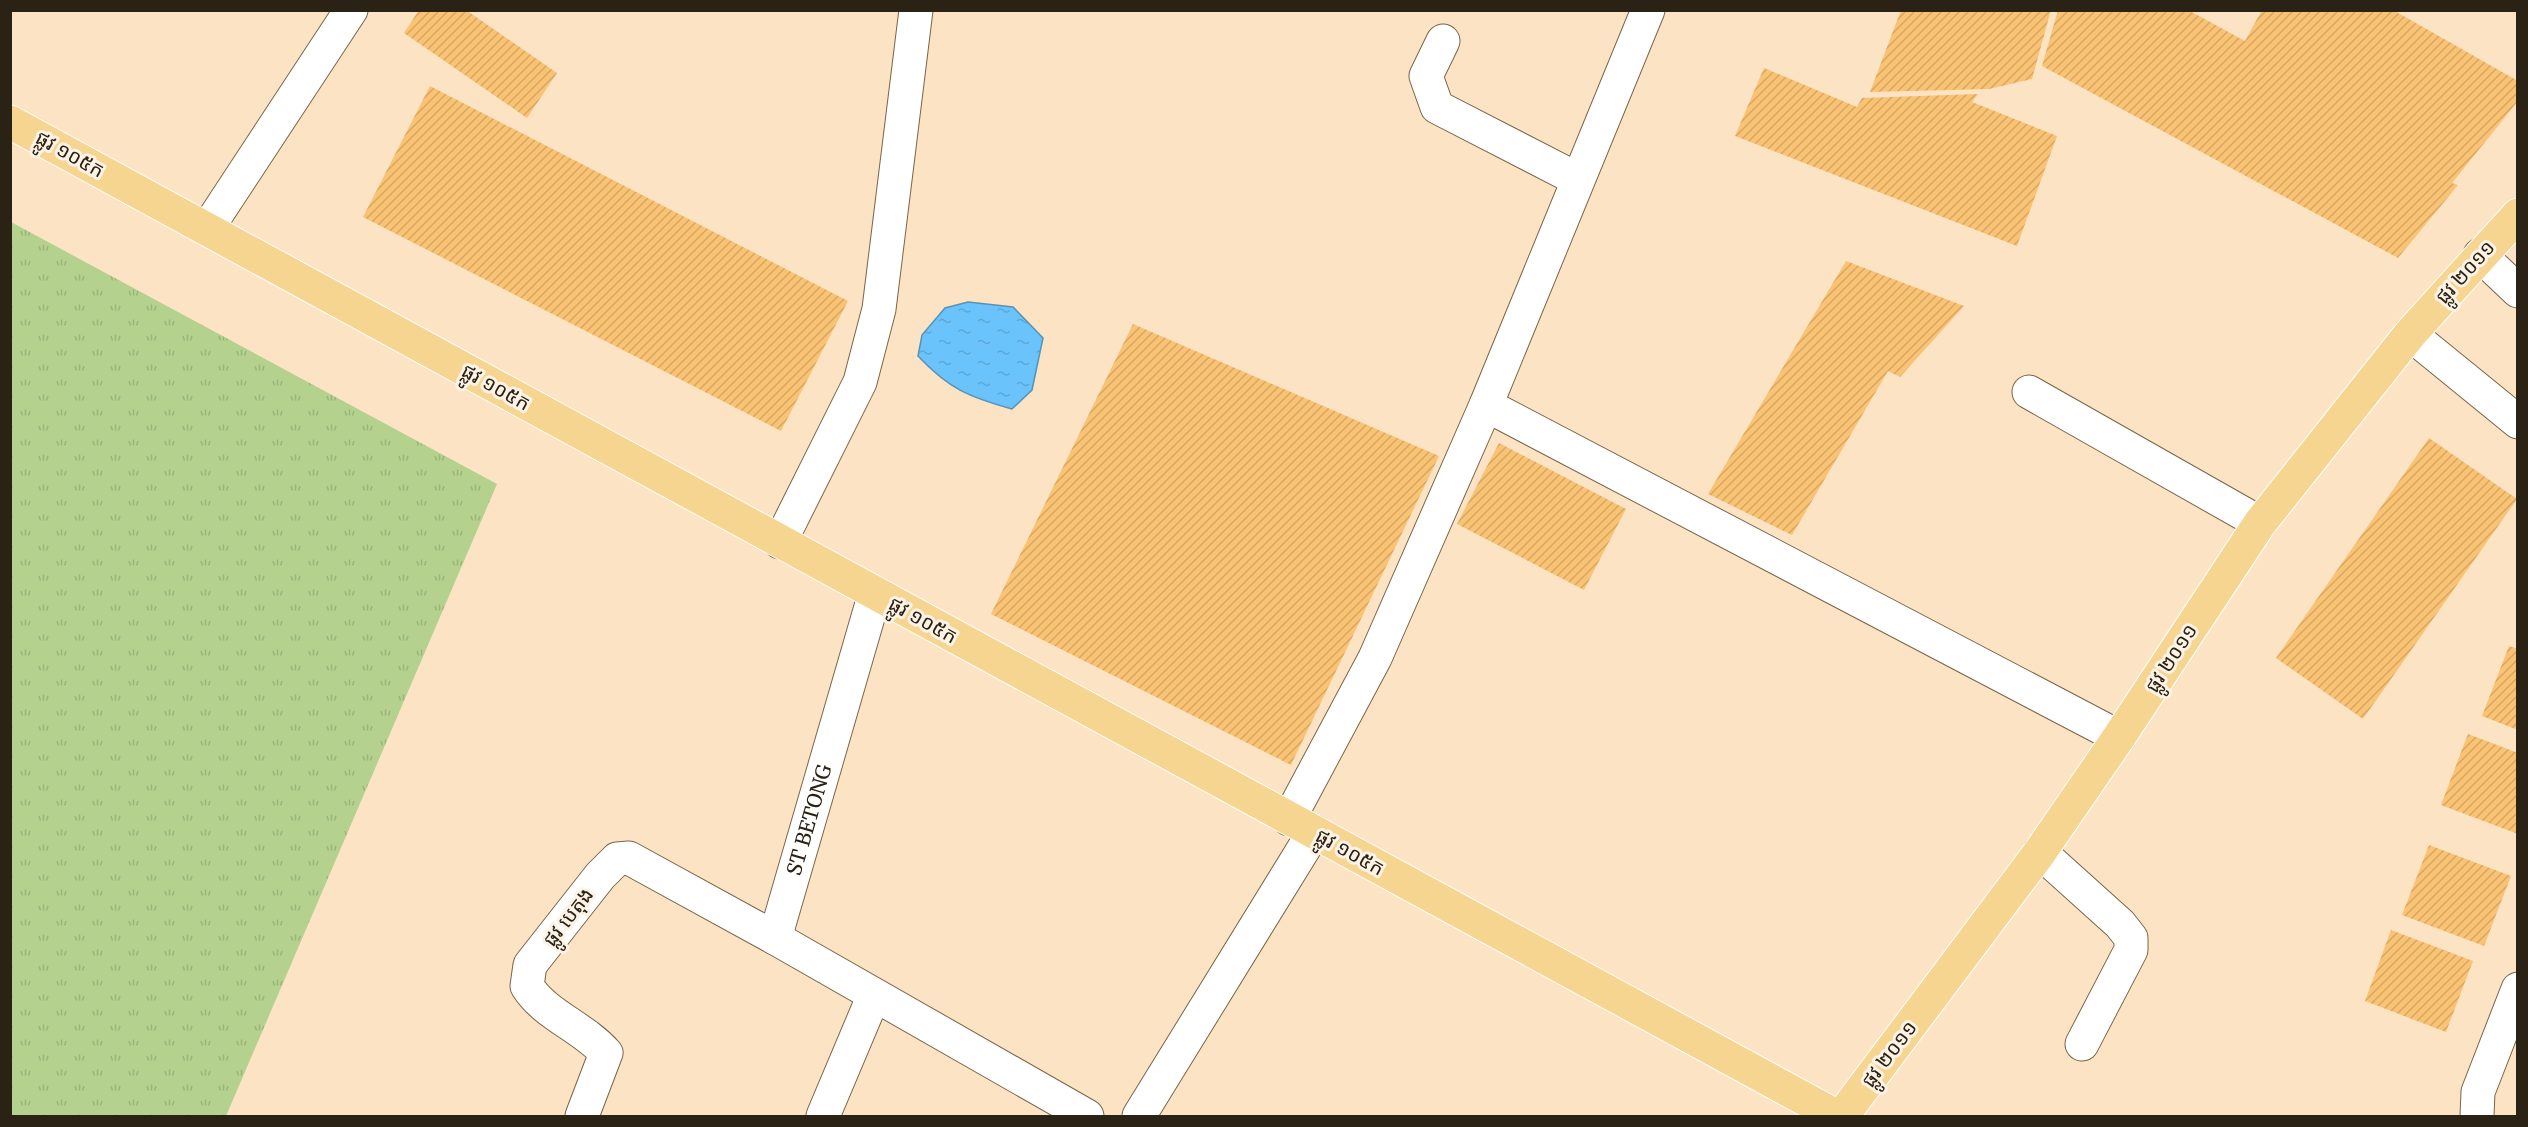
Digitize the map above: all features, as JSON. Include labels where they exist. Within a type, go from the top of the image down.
[{"type":"main road","name":"ផ្លូវ ១០៥ក","points":[[10,122],[1836,1116]]},
{"type":"main road","name":"ផ្លូវ ២០១១","points":[[1842,1116],[2040,852],[2120,737],[2260,523],[2410,334],[2517,215]]},
{"type":"street","points":[[207,229],[351,10]]},
{"type":"street","points":[[780,542],[856,392],[879,309],[916,10]]},
{"type":"street","points":[[1139,1116],[1301,826],[1486,405],[1648,10]]},
{"type":"street","points":[[1443,41],[1426,76],[1437,107],[1577,179]]},
{"type":"street","points":[[2480,255],[2517,291]]},
{"type":"street","points":[[2410,334],[2517,422]]},
{"type":"street","points":[[2029,392],[2260,523]]},
{"type":"street","points":[[1486,405],[2120,737]]},
{"type":"street","name":"ST BETONG","points":[[775,938],[875,593]]},
{"type":"street","points":[[2040,852],[2120,924],[2131,938],[2132,950],[2082,1044]]},
{"type":"street","name":"ផ្លូវ បេតុង","points":[[582,1116],[606,1053],[593,1038],[535,998],[527,986],[531,965],[600,876],[618,859],[629,858],[775,938]]},
{"type":"street","points":[[775,938],[1087,1116]]},
{"type":"street","points":[[2477,1116],[2478,1092],[2517,989]]},
{"type":"street","points":[[823,1116],[874,995]]},
{"type":"green space","points":[[11,222],[497,484],[226,1116],[11,1116]]},
{"type":"water","points":[[968,302],[1013,307],[1043,338],[1032,390],[1012,409],[960,390],[940,377],[918,356],[922,335],[945,308]]},
{"type":"building","points":[[419,10],[466,10],[557,73],[527,118],[404,33]]},
{"type":"building","points":[[1901,10],[2051,10],[2032,79],[1989,89],[1870,92]]},
{"type":"building","points":[[2058,10],[2188,10],[2245,41],[2262,10],[2393,10],[2518,81],[2518,101],[2452,183],[2458,185],[2398,258],[2042,66]]},
{"type":"building","points":[[1764,68],[1857,107],[1862,98],[1978,94],[1972,102],[2057,136],[2017,246],[1735,136]]},
{"type":"building","points":[[430,86],[848,301],[781,431],[363,217]]},
{"type":"building","points":[[1846,261],[1964,306],[1900,377],[1888,371],[1792,535],[1708,494]]},
{"type":"building","points":[[1133,324],[1439,456],[1291,765],[991,614]]},
{"type":"building","points":[[2429,438],[2517,499],[2363,719],[2276,658]]},
{"type":"building","points":[[1499,443],[1626,509],[1584,590],[1457,524]]},
{"type":"building","points":[[2509,646],[2518,649],[2518,730],[2482,716]]},
{"type":"building","points":[[2468,734],[2518,753],[2518,834],[2441,805]]},
{"type":"building","points":[[2429,845],[2511,876],[2484,946],[2402,915]]},
{"type":"building","points":[[2391,930],[2473,961],[2446,1032],[2365,1001]]}]
